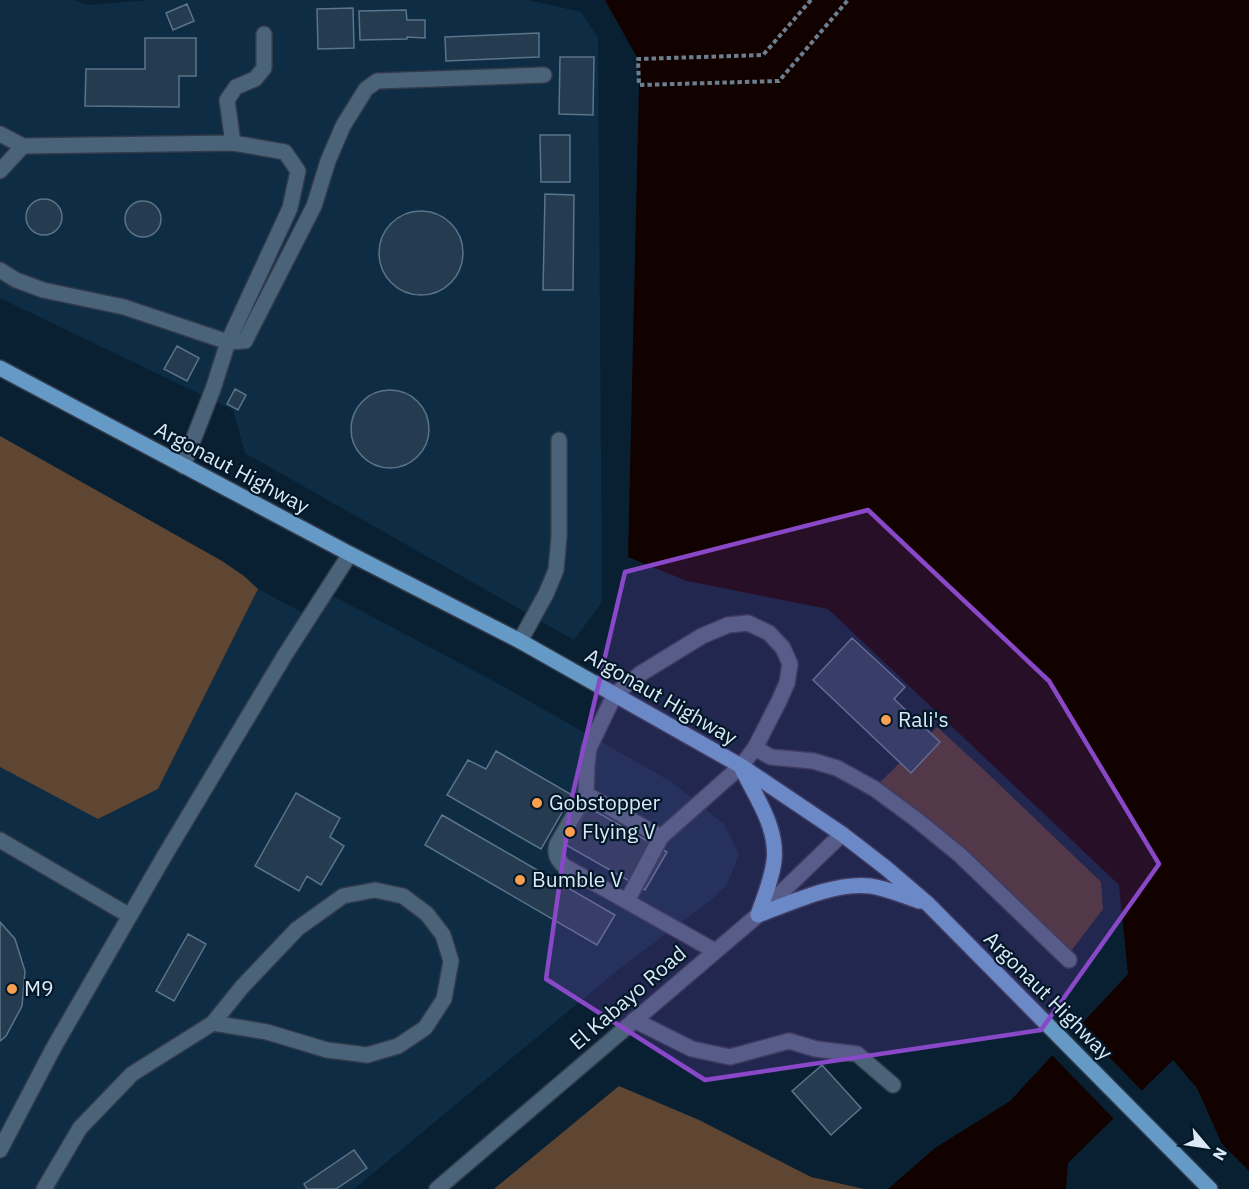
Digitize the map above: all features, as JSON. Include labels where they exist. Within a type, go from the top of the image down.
[{"type":"main road","name":"Argonaut Highway","points":[[0,368],[350,554],[520,641],[741,766],[842,834],[928,904],[1210,1189]]},
{"type":"main road","points":[[741,766],[769,822],[774,840],[774,859],[769,883],[758,915]]},
{"type":"main road","points":[[758,915],[845,886],[879,888],[928,904]]},
{"type":"street","points":[[233,143],[227,100],[236,87],[255,79],[264,68],[264,34]]},
{"type":"street","points":[[0,270],[16,280],[43,290],[124,307],[228,342],[245,341],[314,206],[328,160],[343,126],[366,90],[377,81],[544,75]]},
{"type":"street","points":[[0,134],[23,146],[233,143],[285,152],[298,171],[290,208],[228,342],[210,398],[183,466]]},
{"type":"street","points":[[0,171],[23,146]]},
{"type":"street","points":[[520,641],[546,594],[556,570],[559,537],[559,440]]},
{"type":"street","points":[[0,1150],[54,1047],[171,845],[285,655],[350,554]]},
{"type":"street","points":[[627,901],[661,837],[741,766],[755,748],[787,683],[789,664],[783,648],[770,633],[748,623],[728,625],[702,636],[639,674],[615,694],[589,748],[586,794],[555,851],[564,866],[715,951]]},
{"type":"street","points":[[755,748],[771,757],[813,761],[837,768],[875,789],[960,855],[1069,960]]},
{"type":"street","points":[[586,794],[661,837]]},
{"type":"street","name":"El Kabayo Road","points":[[437,1189],[758,915],[842,834]]},
{"type":"street","points":[[0,840],[130,916]]},
{"type":"street","points":[[44,1189],[80,1128],[132,1074],[213,1023],[242,987],[297,929],[343,896],[375,890],[403,896],[427,914],[443,935],[451,961],[444,999],[425,1028],[398,1047],[367,1055],[347,1053],[327,1050],[267,1032],[213,1023]]},
{"type":"street","points":[[634,1020],[692,1049],[730,1057],[789,1041],[816,1049],[856,1054],[893,1085]]},
{"type":"path","points":[[811,0],[764,55],[638,59],[639,85],[778,81],[848,0]]},
{"type":"highlighted area","points":[[868,510],[1049,681],[1159,864],[1041,1030],[705,1080],[546,979],[572,797],[625,572]]},
{"type":"shaded area","points":[[0,0],[75,0],[88,5],[150,0],[528,0],[581,12],[598,38],[602,602],[574,640],[245,453],[233,410],[0,298]]},
{"type":"shaded area","points":[[605,0],[1249,0],[1249,1171],[1222,1144],[1197,1088],[1173,1060],[1068,1163],[1066,1189],[888,1189],[935,1148],[1010,1101],[1128,974],[1119,885],[828,609],[687,581],[628,557],[638,59]]},
{"type":"shaded area","points":[[0,436],[222,561],[258,589],[158,789],[98,819],[0,767]]},
{"type":"shaded area","points":[[258,589],[307,615],[335,597],[497,683],[672,782],[724,824],[739,854],[727,885],[711,900],[618,970],[354,1189],[0,1189],[0,767],[98,819],[158,789]]},
{"type":"shaded area","points":[[937,727],[1101,882],[1103,909],[1065,959],[878,784]]},
{"type":"shaded area","points":[[619,1086],[699,1120],[811,1177],[864,1189],[494,1189]]},
{"type":"pier","points":[[1077,1024],[1144,1093],[1115,1120],[1050,1053]]},
{"type":"building","points":[[187,4],[194,21],[173,30],[166,13]]},
{"type":"building","points":[[353,8],[354,48],[318,49],[317,9]]},
{"type":"building","points":[[406,10],[407,20],[425,20],[425,38],[360,40],[359,11]]},
{"type":"building","points":[[539,33],[539,57],[446,61],[445,37]]},
{"type":"building","points":[[145,38],[196,38],[196,76],[179,76],[179,107],[85,106],[86,69],[145,69]]},
{"type":"building","points":[[560,57],[594,57],[593,115],[559,114]]},
{"type":"building","points":[[540,135],[570,135],[570,182],[541,182]]},
{"type":"building","points":[[545,194],[574,195],[573,290],[543,290]]},
{"type":"building","points":[[44,199],[57,204],[62,217],[57,230],[44,235],[31,230],[26,217],[31,204]]},
{"type":"building","points":[[143,201],[156,206],[161,219],[156,232],[143,237],[130,232],[125,219],[130,206]]},
{"type":"building","points":[[421,211],[437,214],[451,223],[460,237],[463,253],[460,269],[451,283],[437,292],[421,295],[405,292],[391,283],[382,269],[379,253],[382,237],[391,223],[405,214]]},
{"type":"building","points":[[177,346],[199,358],[187,381],[164,369]]},
{"type":"building","points":[[235,389],[246,395],[238,410],[227,404]]},
{"type":"building","points":[[390,390],[405,393],[418,401],[426,414],[429,429],[426,444],[418,457],[405,465],[390,468],[375,465],[362,457],[354,444],[351,429],[354,414],[362,401],[375,393]]},
{"type":"building","name":"Rali's","points":[[852,638],[905,687],[894,699],[940,742],[911,773],[813,680]]},
{"type":"building","points":[[496,751],[572,795],[541,849],[447,795],[468,760],[486,769]]},
{"type":"building","points":[[296,793],[340,818],[330,837],[344,846],[321,885],[307,876],[299,891],[255,866]]},
{"type":"building","points":[[588,807],[667,852],[645,890],[566,845]]},
{"type":"building","name":"Bumble V","points":[[442,815],[615,915],[597,945],[425,845]]},
{"type":"building","name":"M9","points":[[0,922],[15,939],[25,971],[22,1006],[6,1036],[0,1041]]},
{"type":"building","points":[[188,934],[206,944],[174,1001],[156,991]]},
{"type":"building","points":[[822,1065],[861,1108],[831,1135],[792,1091]]},
{"type":"building","points":[[354,1150],[367,1168],[336,1189],[307,1189],[304,1184]]},
{"type":"place","name":"Rali's","points":[[886,720]]},
{"type":"place","name":"Gobstopper","points":[[537,803]]},
{"type":"place","name":"Flying V","points":[[570,832]]},
{"type":"place","name":"Bumble V","points":[[520,880]]},
{"type":"place","name":"M9","points":[[12,989]]}]
